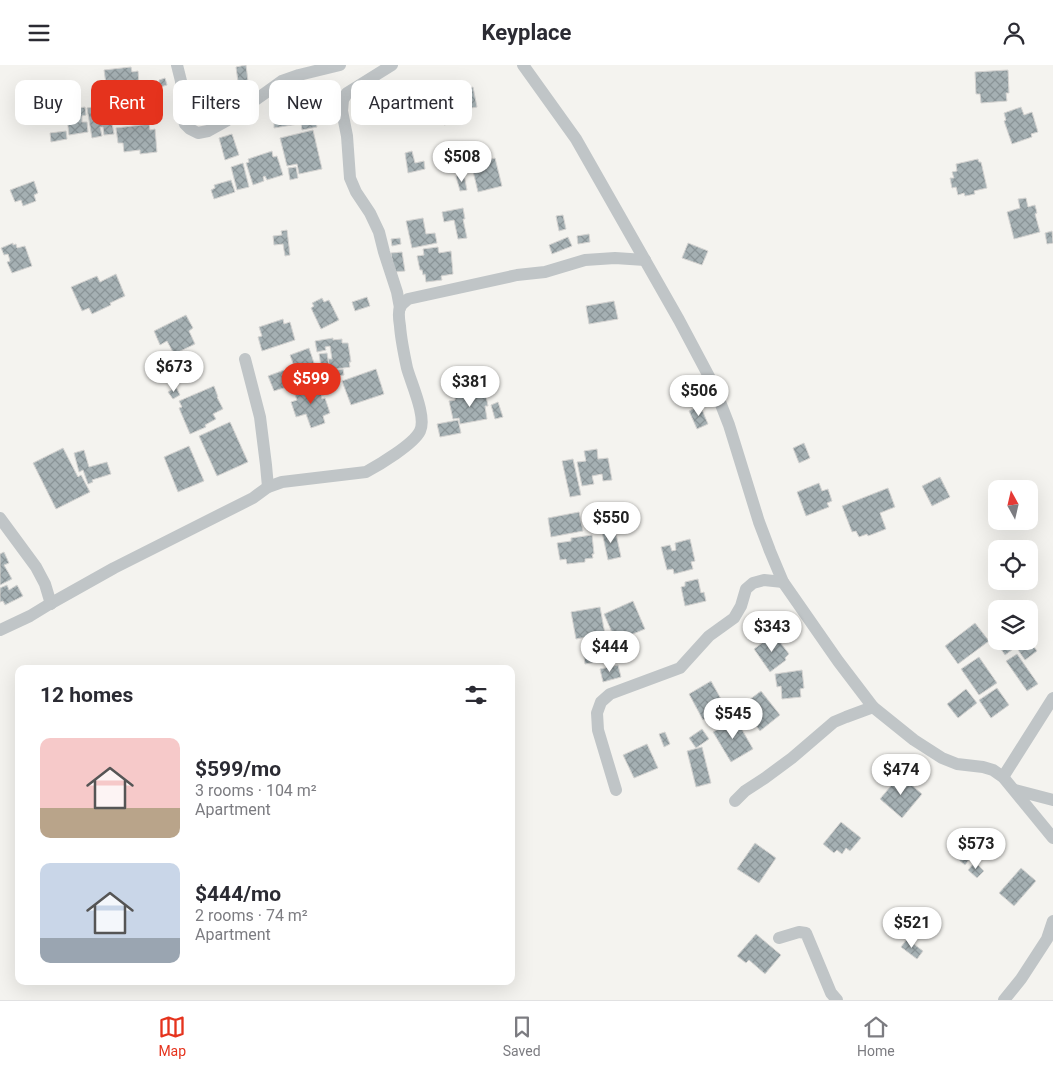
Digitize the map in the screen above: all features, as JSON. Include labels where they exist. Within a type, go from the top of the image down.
[{"type":"street","points":[[177,65],[181,81],[182,115],[185,124],[198,133],[208,131],[226,121],[282,81],[336,65]]},
{"type":"street","points":[[0,631],[114,568],[253,498],[268,487],[282,482],[366,472],[378,466],[416,439],[421,429],[422,421],[418,400],[404,354],[397,292],[379,232],[350,178],[347,136],[342,111],[343,100],[347,93],[392,65]]},
{"type":"street","points":[[522,65],[576,139],[679,320],[713,384],[729,425],[762,529],[783,582],[838,661],[873,707],[914,740],[942,757],[957,764],[993,770],[1014,790],[1053,837]]},
{"type":"street","points":[[400,308],[408,299],[517,275],[544,272],[584,259],[615,258],[645,260]]},
{"type":"street","points":[[245,359],[260,417],[268,487]]},
{"type":"street","points":[[0,518],[36,567],[45,584],[51,604]]},
{"type":"street","points":[[616,790],[598,730],[597,713],[601,702],[610,694],[680,668],[710,636],[734,617],[741,606],[746,589],[753,583],[764,579],[783,582]]},
{"type":"street","points":[[1002,777],[1053,698]]},
{"type":"street","points":[[735,801],[745,791],[792,758],[834,722],[873,707]]},
{"type":"street","points":[[1014,790],[1053,799]]},
{"type":"street","points":[[1004,1000],[1022,979],[1046,939],[1053,921]]},
{"type":"street","points":[[779,938],[800,932],[806,933],[830,993],[836,1000]]},
{"type":"building","points":[[246,65],[248,80],[238,80],[236,67]]},
{"type":"building","points":[[131,67],[132,72],[138,71],[139,80],[105,80],[104,70]]},
{"type":"building","points":[[1008,70],[1009,93],[1006,93],[1007,101],[981,103],[980,94],[976,94],[975,72]]},
{"type":"building","points":[[165,78],[167,85],[163,86],[163,80],[159,80]]},
{"type":"building","points":[[472,87],[477,107],[472,108]]},
{"type":"building","points":[[85,107],[86,115],[82,116],[82,122],[87,122],[88,132],[69,135],[68,125],[81,125],[81,108]]},
{"type":"building","points":[[91,107],[91,125],[112,125],[114,134],[104,135],[103,127],[100,127],[102,136],[92,138],[87,108]]},
{"type":"building","points":[[1021,107],[1024,115],[1032,112],[1038,132],[1031,134],[1032,137],[1012,144],[1004,121],[1006,120],[1004,113]]},
{"type":"building","points":[[149,125],[150,130],[155,129],[157,152],[140,154],[140,150],[124,152],[123,143],[118,143],[116,128]]},
{"type":"building","points":[[274,125],[292,125],[274,128]]},
{"type":"building","points":[[301,125],[317,125],[317,127],[302,130]]},
{"type":"building","points":[[313,130],[322,169],[299,174],[297,164],[287,166],[280,138]]},
{"type":"building","points":[[66,131],[67,139],[51,142],[50,133]]},
{"type":"building","points":[[232,134],[239,155],[225,160],[219,138]]},
{"type":"building","points":[[272,151],[273,157],[277,156],[283,175],[267,180],[265,176],[263,177],[264,181],[253,185],[246,163],[249,162],[248,159]]},
{"type":"building","points":[[412,151],[415,163],[424,161],[425,169],[408,173],[405,153]]},
{"type":"building","points":[[486,153],[488,160],[495,158],[502,186],[478,192],[468,157]]},
{"type":"building","points":[[978,159],[981,162],[987,188],[974,191],[975,194],[965,196],[964,193],[958,195],[956,187],[952,188],[950,178],[954,178],[952,172],[957,171],[956,164]]},
{"type":"building","points":[[243,163],[249,187],[237,190],[231,167]]},
{"type":"building","points":[[296,167],[298,178],[290,180],[288,168]]},
{"type":"building","points":[[464,175],[467,190],[460,191],[456,176]]},
{"type":"building","points":[[231,180],[235,192],[214,199],[211,190],[215,188],[214,185]]},
{"type":"building","points":[[34,181],[38,193],[34,195],[36,201],[23,206],[21,200],[15,202],[10,190]]},
{"type":"building","points":[[1026,198],[1028,207],[1035,205],[1037,213],[1035,214],[1040,232],[1014,239],[1007,212],[1020,208],[1018,199]]},
{"type":"building","points":[[463,208],[467,238],[458,239],[454,220],[444,222],[442,212]]},
{"type":"building","points":[[563,215],[566,229],[559,231],[556,216]]},
{"type":"building","points":[[423,218],[426,234],[435,233],[437,243],[412,248],[406,221]]},
{"type":"building","points":[[287,230],[290,255],[285,256],[283,244],[274,245],[273,236],[282,235],[281,231]]},
{"type":"building","points":[[1052,231],[1053,243],[1047,244],[1045,233]]},
{"type":"building","points":[[589,234],[590,242],[578,244],[577,236]]},
{"type":"building","points":[[568,237],[572,246],[552,254],[549,245]]},
{"type":"building","points":[[400,238],[401,244],[392,246],[391,239]]},
{"type":"building","points":[[13,243],[13,245],[16,244],[17,248],[25,246],[32,266],[12,273],[7,262],[10,261],[8,254],[4,255],[1,248]]},
{"type":"building","points":[[688,243],[708,251],[702,265],[682,258]]},
{"type":"building","points":[[438,247],[439,253],[451,251],[453,274],[441,276],[442,280],[426,282],[425,274],[423,275],[422,270],[420,270],[417,256],[424,255],[423,249]]},
{"type":"building","points":[[402,252],[405,271],[394,272],[391,253]]},
{"type":"building","points":[[116,274],[125,296],[92,314],[89,308],[82,311],[71,287],[97,276],[100,282]]},
{"type":"building","points":[[367,297],[370,306],[355,311],[352,302]]},
{"type":"building","points":[[322,298],[324,302],[329,300],[339,320],[321,329],[311,308],[314,306],[312,303]]},
{"type":"building","points":[[614,301],[618,319],[589,324],[586,306]]},
{"type":"building","points":[[186,315],[193,328],[189,331],[195,344],[174,354],[167,341],[160,345],[154,331]]},
{"type":"building","points":[[283,319],[284,324],[290,322],[295,340],[262,351],[258,337],[262,336],[259,327]]},
{"type":"building","points":[[333,338],[333,340],[342,339],[342,343],[348,343],[350,367],[330,370],[328,359],[332,359],[330,346],[325,347],[326,350],[317,352],[315,341]]},
{"type":"building","points":[[309,348],[317,372],[298,378],[290,355]]},
{"type":"building","points":[[327,353],[329,365],[321,366],[319,354]]},
{"type":"building","points":[[343,369],[344,375],[331,377],[330,371]]},
{"type":"building","points":[[376,369],[384,394],[351,405],[342,381]]},
{"type":"building","points":[[284,370],[290,386],[274,391],[268,376]]},
{"type":"building","points":[[326,371],[329,379],[312,386],[309,377]]},
{"type":"building","points":[[309,382],[311,389],[322,385],[326,394],[321,396],[322,399],[325,398],[330,413],[323,416],[325,423],[311,428],[306,414],[296,417],[291,402],[297,400],[295,395],[303,392],[300,385]]},
{"type":"building","points":[[214,386],[223,409],[213,414],[216,419],[205,425],[206,427],[190,434],[179,408],[182,407],[179,401]]},
{"type":"building","points":[[176,387],[180,395],[173,399],[168,392]]},
{"type":"building","points":[[485,391],[488,406],[485,406],[487,419],[460,424],[459,418],[453,419],[449,401],[455,400],[455,397]]},
{"type":"building","points":[[498,402],[503,417],[495,419],[491,405]]},
{"type":"building","points":[[700,405],[708,424],[697,429],[689,411]]},
{"type":"building","points":[[458,420],[461,433],[440,437],[437,424]]},
{"type":"building","points":[[230,422],[248,462],[217,476],[199,436]]},
{"type":"building","points":[[804,443],[810,458],[799,463],[793,448]]},
{"type":"building","points":[[189,446],[204,481],[178,492],[164,457]]},
{"type":"building","points":[[63,448],[78,477],[81,475],[90,492],[56,509],[33,463]]},
{"type":"building","points":[[597,449],[598,459],[608,458],[612,480],[603,481],[602,474],[592,476],[594,484],[582,486],[577,462],[586,461],[584,451]]},
{"type":"building","points":[[84,450],[89,467],[107,462],[111,474],[92,480],[93,482],[88,484],[83,470],[79,472],[74,453]]},
{"type":"building","points":[[573,459],[581,495],[570,497],[562,461]]},
{"type":"building","points":[[940,477],[950,497],[932,506],[922,486]]},
{"type":"building","points":[[819,483],[822,491],[828,489],[832,501],[827,503],[829,507],[806,516],[797,492]]},
{"type":"building","points":[[888,488],[895,507],[880,513],[886,529],[868,536],[867,534],[859,537],[856,531],[852,532],[842,506]]},
{"type":"building","points":[[579,512],[583,531],[551,537],[548,518]]},
{"type":"building","points":[[615,529],[621,557],[608,560],[602,532]]},
{"type":"building","points":[[592,535],[593,558],[585,559],[585,562],[567,564],[566,559],[560,560],[557,543],[571,541],[571,538]]},
{"type":"building","points":[[690,539],[695,561],[691,562],[693,569],[674,574],[673,569],[667,570],[661,547],[670,545],[672,551],[676,550],[675,543]]},
{"type":"building","points":[[4,552],[9,563],[4,565],[12,579],[0,585],[0,554]]},
{"type":"building","points":[[698,579],[701,593],[704,592],[706,601],[685,606],[681,587],[685,586],[685,582]]},
{"type":"building","points":[[7,585],[9,590],[17,585],[23,596],[5,605],[3,601],[0,602],[0,588]]},
{"type":"building","points":[[633,601],[645,629],[621,639],[619,635],[614,637],[604,614]]},
{"type":"building","points":[[600,607],[605,634],[576,639],[571,612]]},
{"type":"building","points":[[975,623],[988,640],[988,642],[958,664],[945,646]]},
{"type":"building","points":[[774,634],[789,654],[785,658],[786,660],[770,672],[754,649]]},
{"type":"building","points":[[594,648],[597,662],[585,664],[583,650]]},
{"type":"building","points":[[1002,650],[1012,650],[1005,655]]},
{"type":"building","points":[[1018,650],[1036,650],[1037,651],[1025,660]]},
{"type":"building","points":[[1017,654],[1038,684],[1027,691],[1006,661]]},
{"type":"building","points":[[979,657],[997,683],[979,695],[961,669]]},
{"type":"building","points":[[618,665],[621,677],[603,682],[600,669]]},
{"type":"building","points":[[802,670],[804,688],[800,689],[801,697],[782,699],[781,686],[777,687],[775,674]]},
{"type":"building","points":[[711,681],[726,708],[703,720],[689,694]]},
{"type":"building","points":[[997,688],[1009,705],[991,718],[979,700]]},
{"type":"building","points":[[966,689],[977,703],[958,718],[947,704]]},
{"type":"building","points":[[761,691],[780,715],[760,731],[741,706]]},
{"type":"building","points":[[736,719],[753,749],[731,762],[713,732]]},
{"type":"building","points":[[702,729],[709,739],[696,748],[689,738]]},
{"type":"building","points":[[665,732],[670,744],[664,747],[659,734]]},
{"type":"building","points":[[647,744],[658,768],[634,778],[623,755]]},
{"type":"building","points":[[702,747],[711,783],[696,787],[687,751]]},
{"type":"building","points":[[900,775],[922,794],[902,818],[880,799]]},
{"type":"building","points":[[841,822],[861,838],[850,851],[846,848],[842,854],[837,850],[834,853],[823,844]]},
{"type":"building","points":[[964,832],[980,846],[965,865],[948,851]]},
{"type":"building","points":[[755,843],[776,858],[759,883],[737,869]]},
{"type":"building","points":[[975,862],[984,871],[977,878],[968,870]]},
{"type":"building","points":[[1021,868],[1036,881],[1014,906],[999,893]]},
{"type":"building","points":[[756,934],[781,955],[765,974],[749,960],[746,963],[737,956]]},
{"type":"building","points":[[907,939],[923,951],[917,959],[901,947]]}]
